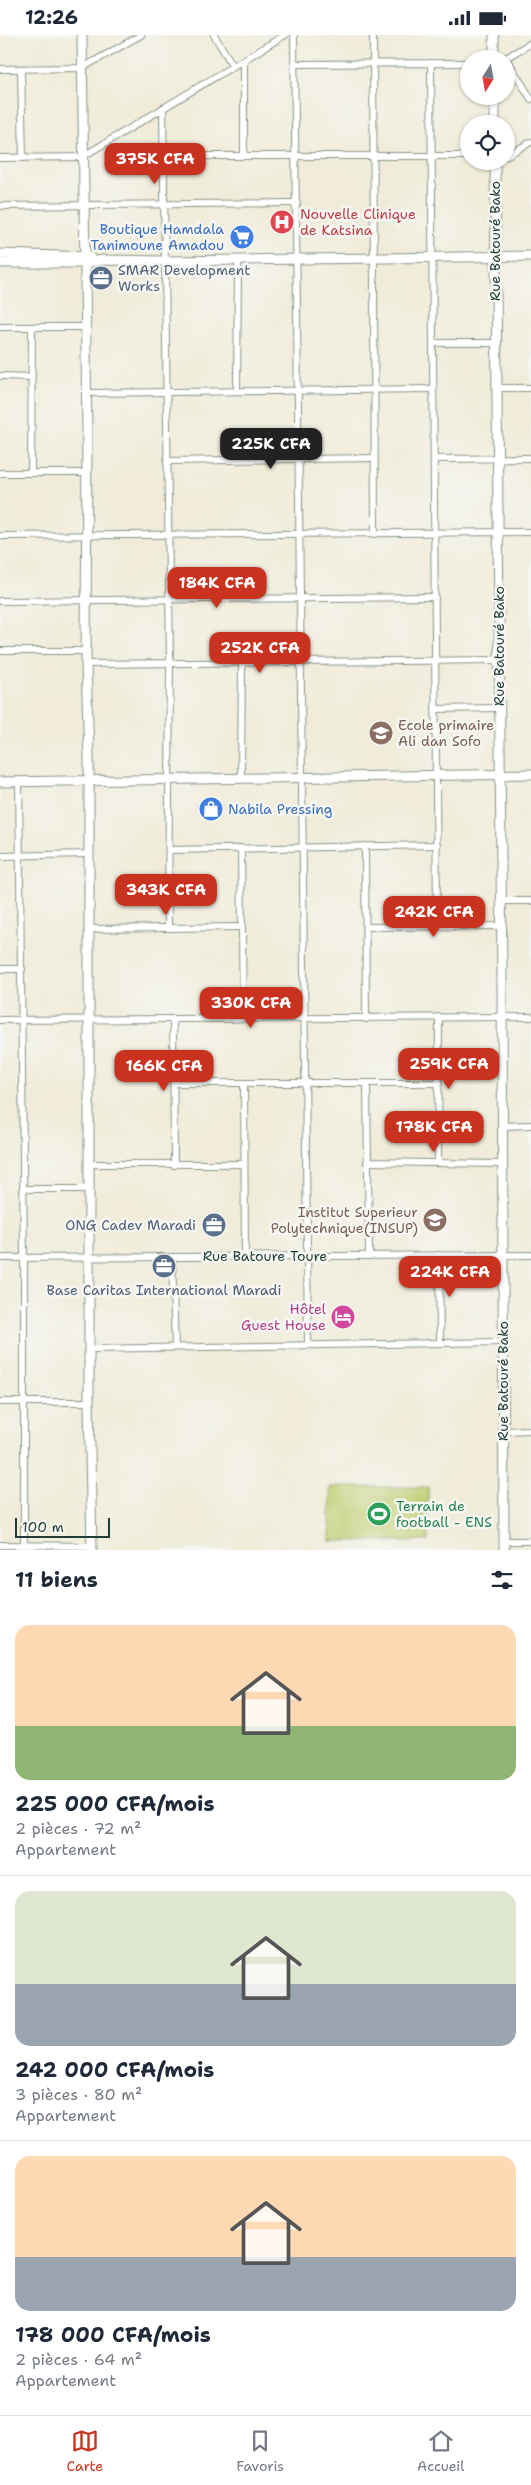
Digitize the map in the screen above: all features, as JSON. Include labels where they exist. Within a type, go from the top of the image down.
[{"type":"street","points":[[0,1545],[92,1548],[89,1402],[91,1257],[90,929],[86,664],[86,393],[82,35]]},
{"type":"street","points":[[0,69],[82,68],[141,35]]},
{"type":"street","points":[[214,35],[233,66]]},
{"type":"street","points":[[0,158],[82,157],[285,35]]},
{"type":"street","points":[[294,35],[296,64],[308,1344]]},
{"type":"street","points":[[373,35],[375,534]]},
{"type":"street","points":[[494,35],[494,50]]},
{"type":"street","points":[[515,52],[531,43]]},
{"type":"street","points":[[244,60],[244,156]]},
{"type":"street","points":[[431,63],[437,927]]},
{"type":"street","points":[[296,64],[460,63]]},
{"type":"street","points":[[21,69],[22,158]]},
{"type":"street","points":[[515,74],[531,99]]},
{"type":"street","points":[[163,108],[166,204],[166,392],[170,664],[168,927]]},
{"type":"street","points":[[515,151],[531,142]]},
{"type":"street","points":[[165,156],[460,156]]},
{"type":"street","name":"Rue Batouré Bako","points":[[495,170],[503,1017],[501,1164],[504,1545]]},
{"type":"street","points":[[0,206],[296,203]]},
{"type":"street","points":[[0,254],[103,260],[165,261],[531,256]]},
{"type":"street","points":[[0,263],[85,259]]},
{"type":"street","points":[[237,391],[238,260]]},
{"type":"street","points":[[0,327],[84,327]]},
{"type":"street","points":[[31,473],[32,327]]},
{"type":"street","points":[[433,343],[496,343]]},
{"type":"street","points":[[0,376],[31,377]]},
{"type":"street","points":[[496,388],[531,388]]},
{"type":"street","points":[[86,393],[433,389]]},
{"type":"street","points":[[168,461],[374,458]]},
{"type":"street","points":[[434,459],[531,458]]},
{"type":"street","points":[[0,473],[86,473]]},
{"type":"street","points":[[0,536],[531,532]]},
{"type":"street","points":[[0,601],[435,597]]},
{"type":"street","points":[[0,651],[86,651]]},
{"type":"street","points":[[86,664],[499,660]]},
{"type":"street","points":[[241,779],[242,663]]},
{"type":"street","points":[[435,709],[499,708]]},
{"type":"street","points":[[0,782],[531,774]]},
{"type":"street","points":[[19,781],[24,1258],[24,1545]]},
{"type":"street","points":[[169,850],[436,845]]},
{"type":"street","points":[[365,846],[366,1019]]},
{"type":"street","points":[[241,848],[243,1019]]},
{"type":"street","points":[[0,856],[89,854]]},
{"type":"street","points":[[502,901],[531,901]]},
{"type":"street","points":[[366,927],[502,926]]},
{"type":"street","points":[[90,929],[242,927]]},
{"type":"street","points":[[0,969],[22,969]]},
{"type":"street","points":[[438,1163],[439,1017]]},
{"type":"street","points":[[0,1020],[531,1017]]},
{"type":"street","points":[[173,1019],[175,1083],[174,1165]]},
{"type":"street","points":[[175,1083],[439,1083]]},
{"type":"street","points":[[244,1083],[245,1257]]},
{"type":"street","points":[[367,1084],[369,1256]]},
{"type":"street","points":[[501,1126],[531,1125]]},
{"type":"street","points":[[367,1162],[501,1164]]},
{"type":"street","points":[[91,1164],[244,1164]]},
{"type":"street","points":[[23,1189],[90,1189]]},
{"type":"street","points":[[439,1255],[440,1341]]},
{"type":"street","name":"Rue Batoure Toure","points":[[0,1259],[531,1255]]},
{"type":"street","points":[[172,1257],[175,1347]]},
{"type":"street","points":[[90,1349],[440,1341],[502,1342]]},
{"type":"street","points":[[0,1402],[89,1402]]},
{"type":"street","points":[[503,1431],[531,1430]]},
{"type":"street","points":[[504,1545],[531,1541]]},
{"type":"green space","name":"Terrain de football - ENS","points":[[330,1487],[428,1487],[428,1541],[330,1541]]},
{"type":"place","name":"Nouvelle Clinique de Katsina","points":[[282,222]]},
{"type":"place","name":"Boutique Hamdala Tanimoune Amadou","points":[[242,237]]},
{"type":"place","name":"SMAR Development Works","points":[[101,278]]},
{"type":"place","name":"Ecole primaire Ali dan Sofo","points":[[381,733]]},
{"type":"place","name":"Nabila Pressing","points":[[211,809]]},
{"type":"place","name":"Institut Superieur Polytechnique(INSUP)","points":[[435,1220]]},
{"type":"place","name":"ONG Cadev Maradi","points":[[214,1225]]},
{"type":"place","name":"Base Caritas International Maradi","points":[[164,1266]]},
{"type":"place","name":"Hôtel Guest House","points":[[343,1317]]},
{"type":"place","name":"Terrain de football - ENS","points":[[379,1514]]}]
